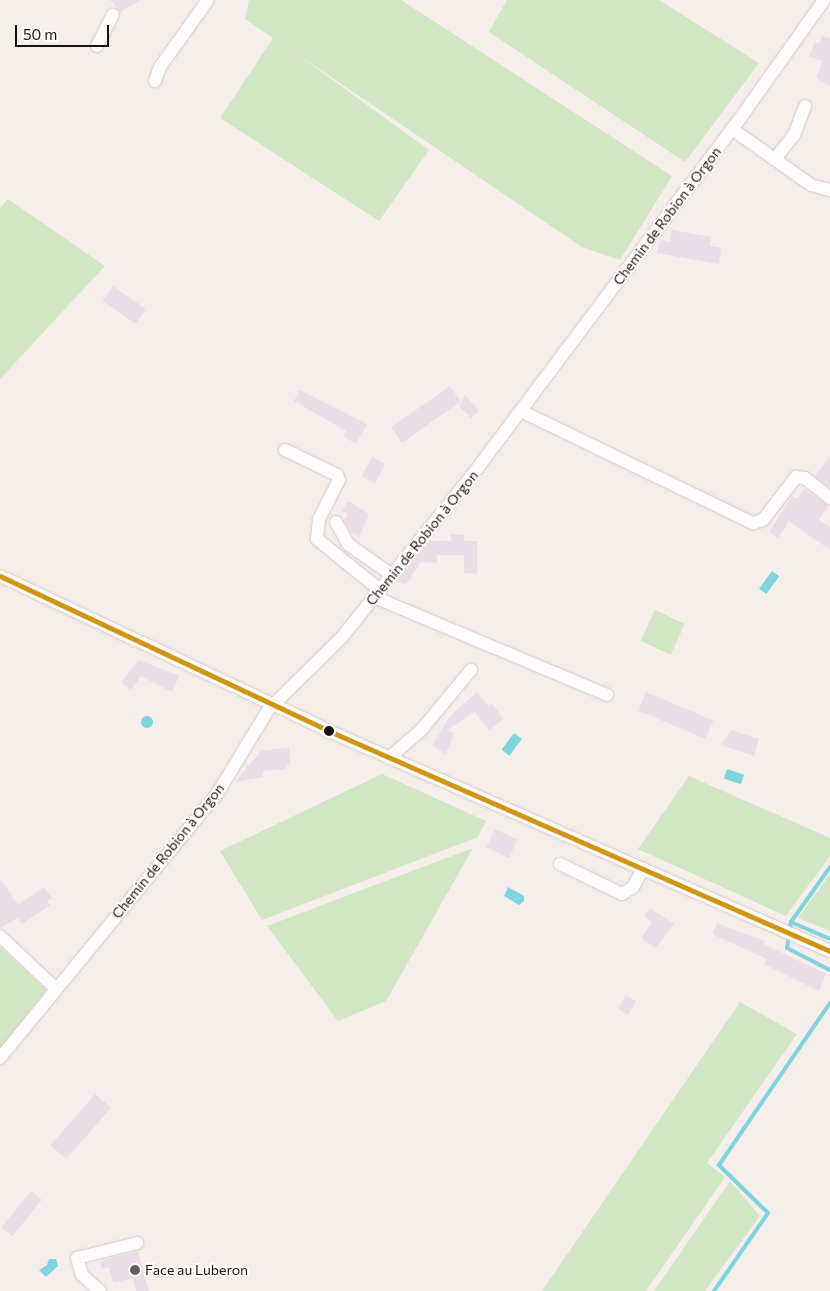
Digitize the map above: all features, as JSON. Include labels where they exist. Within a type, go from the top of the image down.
[{"type":"street","points":[[155,81],[160,66],[208,0]]},
{"type":"street","name":"Chemin de Robion à Orgon","points":[[0,1058],[217,794],[268,710],[342,637],[521,411],[825,5]]},
{"type":"street","points":[[97,46],[113,15]]},
{"type":"street","points":[[775,159],[794,135],[805,106]]},
{"type":"street","points":[[732,129],[811,185],[830,190]]},
{"type":"street","points":[[521,411],[753,523],[763,520],[796,477],[805,478],[830,498]]},
{"type":"street","points":[[285,450],[337,475],[340,480],[319,519],[318,539],[377,594],[607,696]]},
{"type":"street","points":[[336,522],[348,544],[392,575]]},
{"type":"street","points":[[0,576],[389,758],[830,951]]},
{"type":"street","points":[[389,758],[422,729],[471,670]]},
{"type":"street","points":[[560,864],[622,894],[633,887],[643,869]]},
{"type":"street","points":[[0,936],[56,989]]},
{"type":"street","points":[[100,1291],[82,1275],[77,1258],[137,1243]]},
{"type":"green space","points":[[249,0],[401,0],[672,176],[620,260],[582,247],[297,54],[429,150],[379,221],[220,118],[273,38],[245,19]]},
{"type":"green space","points":[[507,0],[659,0],[759,63],[685,162],[489,32]]},
{"type":"green space","points":[[8,199],[105,266],[0,379],[0,208]]},
{"type":"green space","points":[[655,610],[685,624],[671,655],[641,641]]},
{"type":"green space","points":[[382,774],[486,821],[478,837],[262,920],[220,851]]},
{"type":"green space","points":[[689,776],[830,838],[830,856],[786,916],[638,849]]},
{"type":"green space","points":[[473,848],[386,1001],[338,1021],[267,926]]},
{"type":"green space","points":[[830,874],[830,931],[798,918]]},
{"type":"green space","points":[[0,947],[46,990],[0,1049]]},
{"type":"green space","points":[[740,1002],[797,1034],[707,1163],[725,1177],[646,1291],[542,1291]]},
{"type":"green space","points":[[730,1181],[760,1216],[705,1291],[654,1291]]},
{"type":"water","points":[[772,571],[779,576],[766,594],[759,589]]},
{"type":"water","points":[[145,716],[149,716],[153,722],[149,728],[145,728],[141,724],[141,720]]},
{"type":"water","points":[[514,733],[522,739],[509,756],[501,750]]},
{"type":"water","points":[[727,769],[744,775],[741,784],[724,778]]},
{"type":"water","points":[[508,887],[524,896],[524,901],[519,905],[504,896]]},
{"type":"water","points":[[49,1259],[56,1259],[58,1266],[46,1277],[39,1270],[47,1265]]},
{"type":"building","points":[[111,0],[140,0],[120,12]]},
{"type":"building","points":[[822,36],[830,38],[830,86],[816,78],[823,61],[809,57],[815,42],[820,43]]},
{"type":"building","points":[[672,230],[711,237],[710,246],[721,248],[719,264],[656,253],[661,240],[670,242]]},
{"type":"building","points":[[113,286],[146,309],[135,324],[103,301]]},
{"type":"building","points":[[450,386],[461,402],[402,443],[391,427]]},
{"type":"building","points":[[300,390],[367,424],[356,444],[343,436],[346,431],[294,401]]},
{"type":"building","points":[[465,395],[479,411],[471,418],[459,406]]},
{"type":"building","points":[[830,456],[830,488],[815,476]]},
{"type":"building","points":[[372,457],[385,464],[375,483],[362,476]]},
{"type":"building","points":[[804,489],[828,506],[819,520],[830,527],[830,550],[789,521],[778,538],[769,532],[792,496],[797,499]]},
{"type":"building","points":[[348,501],[369,514],[359,537],[351,532],[344,520],[348,514],[342,511]]},
{"type":"building","points":[[451,534],[464,535],[464,541],[477,541],[477,574],[464,573],[464,555],[437,555],[437,563],[421,562],[406,585],[397,581],[430,541],[451,541]]},
{"type":"building","points":[[139,660],[179,676],[172,692],[141,676],[131,690],[121,682]]},
{"type":"building","points":[[477,692],[488,706],[492,703],[503,719],[489,730],[475,712],[447,730],[454,734],[446,754],[432,746],[449,717]]},
{"type":"building","points":[[646,692],[713,721],[705,739],[638,710]]},
{"type":"building","points":[[731,730],[759,739],[754,756],[721,745]]},
{"type":"building","points":[[289,747],[290,764],[286,765],[286,769],[263,771],[263,777],[235,782],[261,751]]},
{"type":"building","points":[[495,829],[517,840],[509,858],[486,847]]},
{"type":"building","points":[[0,878],[18,905],[44,887],[52,898],[47,901],[50,905],[22,924],[18,918],[0,928]]},
{"type":"building","points":[[650,908],[674,924],[656,948],[641,938],[652,922],[644,916]]},
{"type":"building","points":[[717,923],[765,941],[764,944],[826,974],[819,991],[764,964],[767,959],[712,934]]},
{"type":"building","points":[[626,995],[636,1001],[628,1015],[618,1009]]},
{"type":"building","points":[[95,1094],[111,1108],[66,1159],[50,1145]]},
{"type":"building","points":[[31,1191],[42,1200],[12,1236],[1,1228]]},
{"type":"building","name":"Face au Luberon","points":[[138,1251],[149,1291],[136,1291],[133,1278],[113,1283],[109,1267],[102,1269],[100,1261]]},
{"type":"waterway","points":[[790,930],[791,922],[830,867]]},
{"type":"waterway","points":[[791,922],[830,939]]},
{"type":"waterway","points":[[789,936],[787,948],[830,970]]},
{"type":"waterway","points":[[714,1291],[768,1213],[719,1165],[830,1003]]},
{"type":"transit line","points":[[0,576],[329,731],[830,951]]},
{"type":"place","name":"Face au Luberon","points":[[135,1270]]}]
